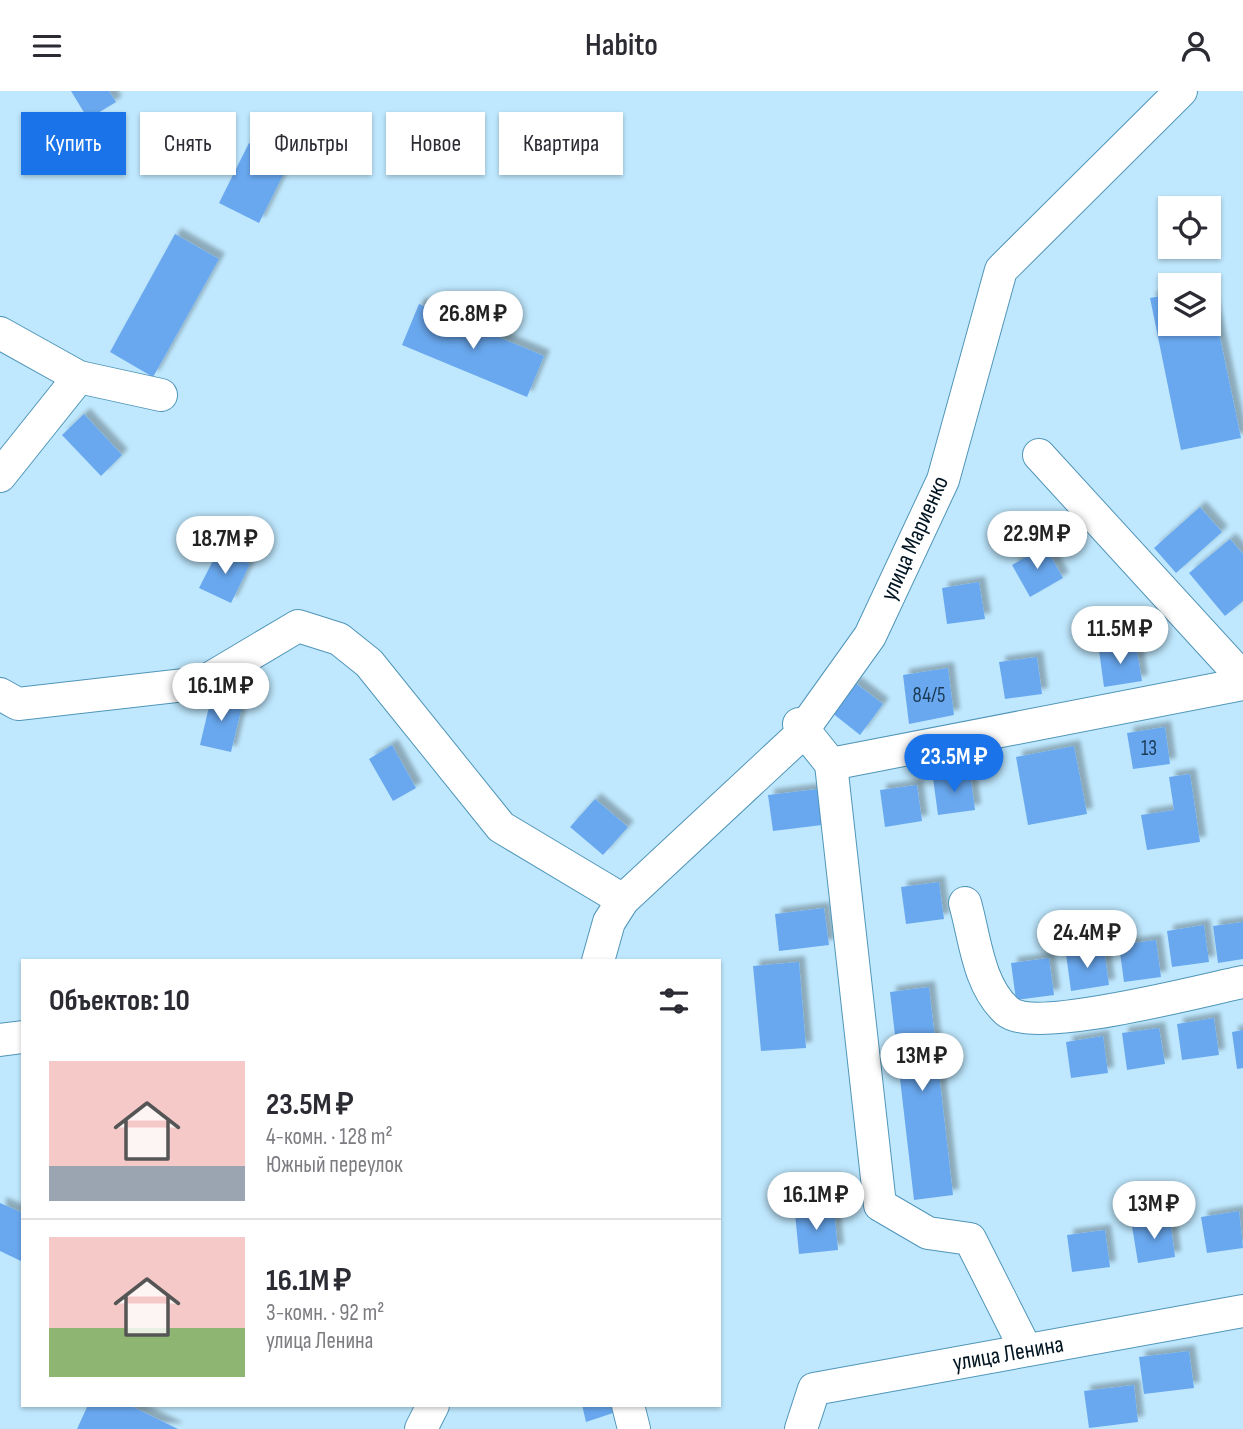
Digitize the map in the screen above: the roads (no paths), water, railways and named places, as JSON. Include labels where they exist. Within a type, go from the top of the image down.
[{"type":"street","name":"улица Мариенко","points":[[599,959],[609,922],[623,900],[800,727],[870,636],[943,480],[1001,270],[1181,91]]},
{"type":"street","points":[[0,334],[79,377],[161,395]]},
{"type":"street","points":[[0,477],[79,377]]},
{"type":"street","points":[[1039,455],[1243,678]]},
{"type":"street","points":[[0,694],[18,704],[202,683],[298,626],[340,639],[369,663],[501,827],[623,900]]},
{"type":"street","points":[[831,764],[1243,684]]},
{"type":"street","points":[[800,727],[831,764],[880,1205],[928,1233],[970,1239],[1026,1350]]},
{"type":"street","points":[[965,902],[987,986],[1008,1012],[1021,1017],[1065,1019],[1243,982]]},
{"type":"street","points":[[0,1040],[21,1037]]},
{"type":"street","name":"улица Ленина","points":[[801,1429],[814,1389],[1243,1311]]},
{"type":"street","points":[[421,1429],[432,1407]]},
{"type":"street","points":[[628,1407],[634,1429]]}]
